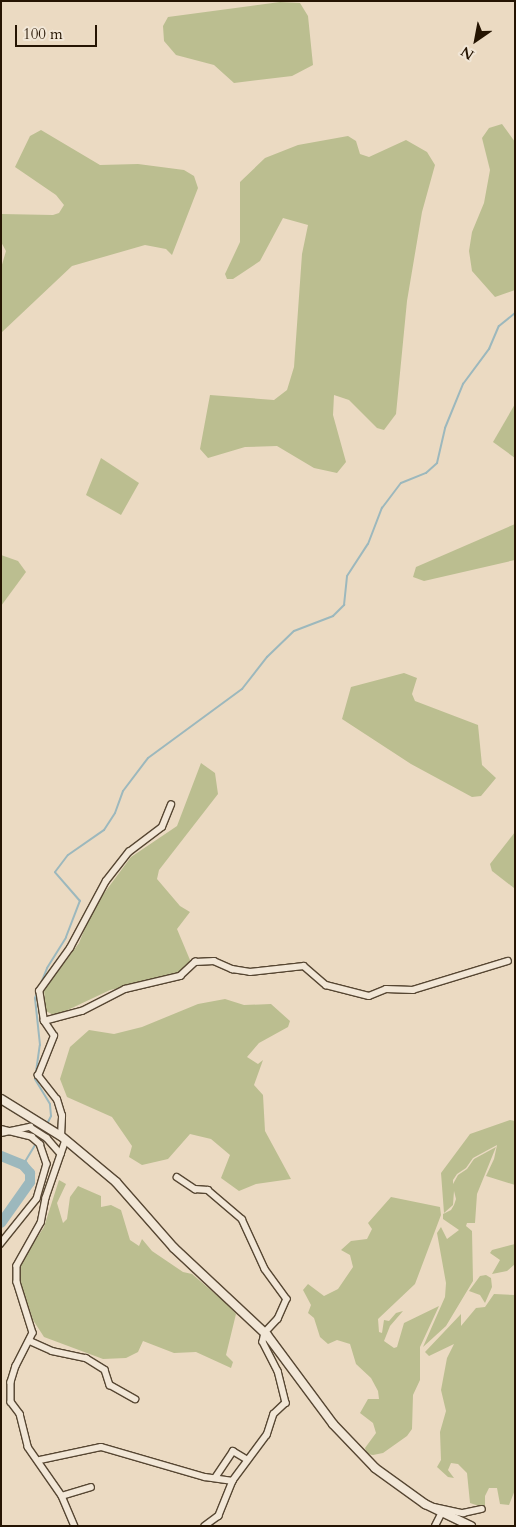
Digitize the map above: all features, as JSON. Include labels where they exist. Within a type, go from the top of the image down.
[{"type":"street","points":[[75,1526],[62,1496],[40,1460],[28,1447],[20,1414],[11,1402],[11,1382],[33,1333],[31,1320],[16,1275],[21,1256],[41,1223],[64,1138],[62,1116],[57,1100],[38,1076],[54,1041],[54,1036],[44,1021],[39,991],[70,948],[106,881],[129,852],[162,827],[171,805]]},
{"type":"street","points":[[44,1021],[82,1011],[125,989],[180,976],[195,962],[214,961],[232,969],[250,972],[284,971],[304,966],[326,985],[369,996],[386,989],[413,990],[508,961]]},
{"type":"street","points":[[1,1099],[64,1138],[116,1182],[181,1254],[265,1333],[352,1446],[375,1468],[430,1506],[471,1526]]},
{"type":"street","points":[[1,1133],[30,1127],[37,1130],[61,1154]]},
{"type":"street","points":[[1,1129],[32,1137],[40,1144],[47,1164],[37,1199],[1,1244]]},
{"type":"street","points":[[177,1177],[195,1189],[208,1190],[242,1218],[250,1231],[265,1269],[287,1299],[278,1319],[265,1333],[263,1342],[278,1371],[286,1403],[274,1414],[267,1435],[233,1481],[220,1516],[205,1526]]},
{"type":"street","points":[[30,1341],[52,1351],[86,1358],[105,1370],[110,1385],[135,1399]]},
{"type":"street","points":[[40,1460],[101,1447],[214,1478],[233,1481]]},
{"type":"street","points":[[214,1478],[234,1451],[248,1460]]},
{"type":"street","points":[[62,1496],[90,1487]]},
{"type":"street","points":[[430,1506],[463,1513],[482,1509]]},
{"type":"street","points":[[435,1526],[442,1512]]},
{"type":"green space","points":[[280,2],[300,3],[308,16],[313,65],[292,76],[234,83],[214,65],[176,55],[164,41],[163,26],[168,17]]},
{"type":"green space","points":[[502,124],[515,142],[515,290],[495,297],[472,271],[469,251],[472,232],[484,203],[490,170],[482,138],[489,128]]},
{"type":"green space","points":[[41,130],[100,165],[138,164],[184,170],[194,176],[198,188],[172,255],[166,249],[145,245],[72,266],[1,333],[1,268],[6,251],[1,242],[1,214],[53,215],[59,213],[64,205],[56,195],[15,167],[30,136]]},
{"type":"green space","points":[[348,136],[356,141],[360,154],[369,157],[406,140],[427,152],[435,165],[422,212],[407,301],[396,414],[384,430],[377,428],[349,400],[334,395],[333,415],[346,462],[337,473],[314,468],[277,446],[245,447],[208,458],[200,449],[210,395],[274,400],[287,390],[294,367],[302,254],[308,225],[283,218],[260,261],[233,279],[227,279],[225,274],[240,242],[240,182],[265,158],[298,145]]},
{"type":"green space","points":[[515,404],[515,458],[493,442]]},
{"type":"green space","points":[[101,458],[139,483],[121,515],[86,495]]},
{"type":"green space","points":[[515,524],[515,560],[424,581],[413,577],[416,567]]},
{"type":"green space","points":[[1,555],[18,561],[26,572],[1,606]]},
{"type":"green space","points":[[404,673],[417,678],[412,694],[415,701],[478,725],[482,765],[496,778],[481,796],[472,797],[411,764],[342,719],[351,687]]},
{"type":"green space","points":[[201,763],[215,773],[218,794],[159,870],[157,879],[180,906],[190,912],[177,929],[190,960],[187,967],[176,977],[110,990],[55,1016],[46,1011],[44,990],[79,943],[93,908],[131,857],[177,826]]},
{"type":"green space","points":[[515,832],[514,888],[492,871],[490,864]]},
{"type":"green space","points":[[225,999],[244,1005],[271,1004],[290,1021],[288,1027],[259,1043],[247,1057],[258,1064],[263,1060],[254,1085],[263,1095],[265,1131],[291,1179],[256,1184],[239,1191],[221,1178],[230,1155],[211,1139],[190,1134],[168,1159],[142,1165],[129,1157],[132,1146],[112,1117],[67,1097],[60,1079],[70,1047],[89,1030],[114,1034],[142,1027],[198,1004]]},
{"type":"green space","points":[[510,1120],[515,1121],[515,1185],[486,1176],[494,1159],[497,1145],[473,1158],[466,1168],[457,1174],[453,1180],[453,1184],[458,1175],[467,1169],[474,1159],[496,1147],[477,1194],[475,1223],[467,1223],[466,1226],[472,1231],[473,1281],[446,1326],[423,1347],[445,1297],[446,1283],[437,1233],[441,1227],[447,1239],[459,1230],[443,1219],[443,1214],[451,1210],[456,1199],[454,1191],[453,1205],[444,1213],[441,1173],[470,1134]]},
{"type":"green space","points":[[59,1180],[66,1184],[57,1203],[63,1223],[67,1219],[70,1197],[78,1186],[101,1196],[101,1207],[111,1205],[121,1210],[130,1240],[139,1246],[142,1239],[152,1251],[183,1272],[192,1274],[228,1305],[236,1314],[226,1355],[233,1362],[231,1368],[196,1352],[174,1353],[143,1341],[138,1352],[126,1358],[103,1359],[44,1337],[33,1320],[19,1277],[20,1264],[44,1227]]},
{"type":"green space","points":[[391,1197],[440,1207],[441,1215],[415,1284],[378,1319],[379,1332],[382,1333],[384,1320],[389,1321],[396,1313],[403,1311],[390,1326],[384,1341],[394,1348],[397,1347],[404,1323],[439,1306],[420,1347],[420,1380],[413,1395],[412,1429],[407,1436],[383,1453],[373,1455],[367,1454],[365,1448],[376,1433],[373,1423],[360,1413],[368,1399],[379,1399],[378,1391],[371,1378],[356,1364],[350,1344],[337,1340],[328,1344],[320,1337],[314,1318],[308,1313],[311,1305],[303,1290],[308,1284],[324,1296],[338,1289],[353,1267],[350,1255],[341,1250],[351,1241],[367,1239],[372,1229],[368,1223]]},
{"type":"green space","points":[[515,1244],[515,1264],[507,1271],[492,1274],[500,1260],[490,1253],[492,1250]]},
{"type":"green space","points":[[486,1275],[491,1278],[492,1287],[485,1303],[480,1295],[469,1291],[480,1276]]},
{"type":"green space","points":[[494,1294],[515,1295],[515,1490],[509,1505],[500,1504],[497,1488],[489,1488],[485,1496],[485,1508],[470,1503],[467,1473],[458,1464],[451,1463],[448,1470],[454,1478],[448,1477],[437,1467],[441,1460],[440,1432],[446,1411],[441,1390],[447,1358],[454,1344],[429,1356],[425,1352],[461,1314],[461,1326],[476,1308],[485,1307]]},
{"type":"waterway","points":[[47,1124],[51,1116],[50,1104],[35,1079],[40,1045],[35,998],[47,968],[66,937],[80,901],[55,872],[68,855],[104,830],[115,813],[123,791],[148,758],[242,689],[267,657],[294,631],[333,616],[344,605],[347,576],[368,544],[382,508],[401,483],[426,473],[437,463],[445,428],[463,384],[489,349],[499,326],[515,313]]},
{"type":"waterway","points":[[23,1165],[36,1143]]},
{"type":"waterway","points":[[1,1156],[23,1165],[30,1173],[30,1182],[1,1223]]}]
